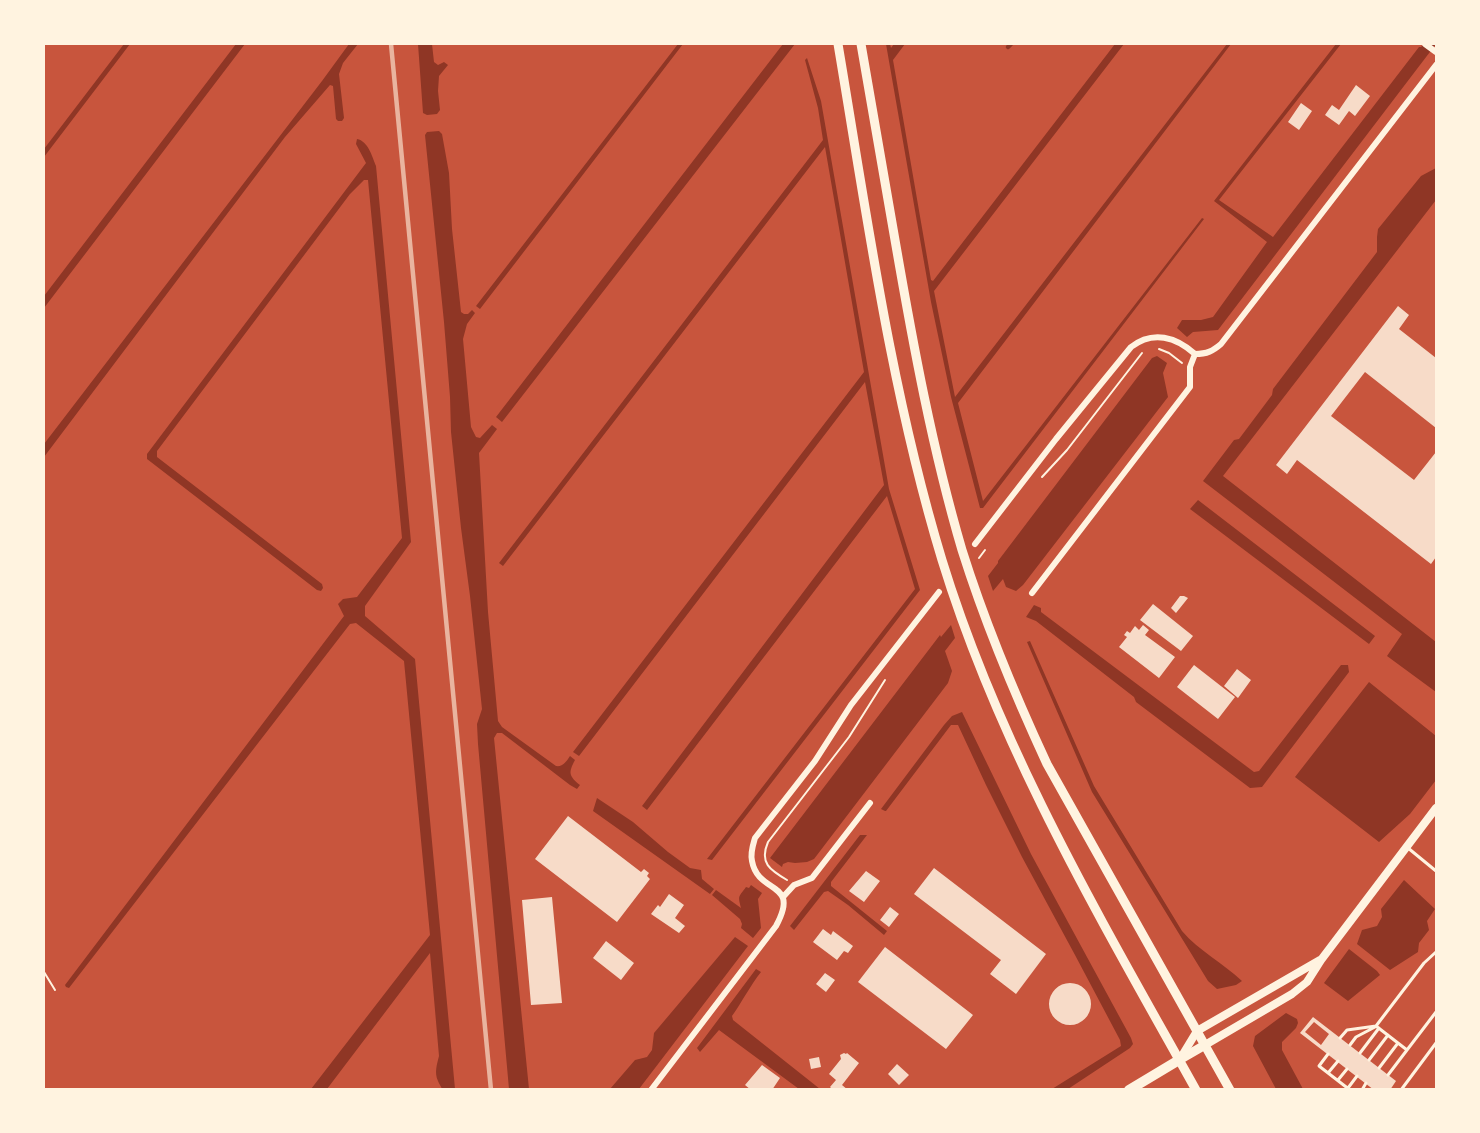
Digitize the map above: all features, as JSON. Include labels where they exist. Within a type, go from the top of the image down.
[{"type":"highway","points":[[1129,1089],[1179,1060]]},
{"type":"main road","points":[[838,44],[893,363],[911,444],[949,581],[987,684],[1039,803],[1077,876],[1196,1089]]},
{"type":"main road","points":[[861,44],[915,358],[933,440],[963,552],[1005,669],[1047,764],[1230,1089]]},
{"type":"main road","points":[[1179,1060],[1204,1045]]},
{"type":"street","points":[[1425,44],[1434,50]]},
{"type":"street","points":[[975,544],[1131,347],[1149,337],[1174,340],[1196,354],[1208,353],[1221,344],[1437,65]]},
{"type":"street","points":[[1032,593],[1190,387],[1190,367],[1196,354]]},
{"type":"street","points":[[651,1089],[776,926],[784,912],[783,897],[778,890],[759,876],[751,860],[755,838],[815,760],[851,705],[939,592]]},
{"type":"street","points":[[783,897],[794,885],[812,878],[870,803]]},
{"type":"street","points":[[1204,1045],[1296,992],[1307,982],[1321,960],[1437,808]]},
{"type":"street","points":[[1179,1060],[1197,1031],[1321,960]]},
{"type":"lane","points":[[1407,847],[1437,872]]},
{"type":"lane","points":[[1360,1053],[1424,963],[1437,952]]},
{"type":"lane","points":[[1388,1075],[1437,1012]]},
{"type":"lane","points":[[1350,1045],[1356,1037],[1377,1027]]},
{"type":"lane","points":[[1340,1038],[1347,1030],[1377,1027],[1407,1050]]},
{"type":"lane","points":[[1369,1060],[1388,1035]]},
{"type":"lane","points":[[1378,1068],[1398,1042]]},
{"type":"lane","points":[[1401,1089],[1437,1043]]},
{"type":"lane","points":[[1328,1054],[1319,1066],[1349,1089],[1357,1076]]},
{"type":"lane","points":[[1328,1073],[1338,1061]]},
{"type":"lane","points":[[1338,1080],[1347,1069]]},
{"type":"lane","points":[[1362,1089],[1366,1083]]},
{"type":"path","points":[[1157,349],[1169,353],[1190,367]]},
{"type":"path","points":[[1042,476],[1067,450],[1138,357],[1147,351]]},
{"type":"path","points":[[794,885],[774,872],[768,865],[764,854],[768,842],[849,737],[890,673]]},
{"type":"path","points":[[44,972],[55,990]]},
{"type":"shaded area","points":[[124,44],[130,44],[44,157],[44,149]]},
{"type":"shaded area","points":[[236,44],[245,44],[44,308],[44,296]]},
{"type":"shaded area","points":[[349,44],[358,44],[343,63],[339,74],[344,118],[342,121],[336,119],[333,86],[330,85],[285,137],[44,457],[44,444]]},
{"type":"shaded area","points":[[418,44],[432,44],[434,62],[438,65],[444,62],[448,65],[439,76],[440,110],[437,114],[423,113]]},
{"type":"shaded area","points":[[678,44],[683,44],[480,309],[476,306]]},
{"type":"shaded area","points":[[783,44],[795,44],[502,422],[496,417]]},
{"type":"shaded area","points":[[886,44],[890,44],[891,48],[894,44],[905,44],[893,60],[933,281],[1115,44],[1124,44],[934,291],[955,397],[1227,44],[1231,44],[958,403],[983,501],[1202,218],[1204,219],[983,508],[980,508],[951,397],[931,302]]},
{"type":"shaded area","points":[[1336,44],[1341,44],[1219,200],[1273,237],[1419,47],[1424,44],[1436,44],[1218,330],[1193,332],[1187,337],[1177,328],[1182,320],[1201,320],[1213,317],[1267,242],[1214,201]]},
{"type":"shaded area","points":[[807,58],[821,101],[889,489],[920,590],[712,860],[707,859],[915,589],[887,496],[647,810],[642,806],[884,485],[865,382],[579,756],[573,752],[864,372],[825,147],[503,566],[499,563],[823,140],[818,108],[805,60]]},
{"type":"shaded area","points":[[439,131],[442,134],[449,173],[452,229],[461,312],[468,314],[472,310],[475,313],[467,324],[463,339],[471,427],[476,437],[480,438],[492,425],[497,429],[479,453],[488,612],[498,721],[502,727],[556,766],[562,765],[570,756],[575,760],[571,774],[580,785],[577,789],[570,785],[502,733],[497,733],[494,738],[529,1089],[509,1089],[478,744],[477,724],[482,709],[451,432],[444,322],[425,135],[427,132]]},
{"type":"shaded area","points":[[357,139],[367,146],[376,166],[411,542],[365,606],[365,616],[415,659],[455,1089],[442,1089],[436,1075],[439,1056],[430,953],[327,1089],[311,1089],[430,935],[404,661],[356,623],[350,624],[69,988],[65,985],[344,616],[338,604],[343,599],[357,597],[402,538],[368,180],[364,180],[350,194],[157,451],[157,457],[322,584],[321,591],[147,459],[147,454],[366,163],[356,144]]},
{"type":"shaded area","points":[[1436,168],[1436,200],[1223,476],[1436,642],[1436,692],[1387,656],[1402,634],[1203,481],[1234,440],[1239,439],[1272,395],[1273,389],[1377,252],[1378,229],[1421,176]]},
{"type":"shaded area","points":[[1157,356],[1167,363],[1163,373],[1168,397],[1023,585],[1016,591],[1006,587],[1003,579],[993,591],[988,576],[998,561],[1152,358]]},
{"type":"shaded area","points":[[1198,500],[1375,636],[1369,644],[1190,509]]},
{"type":"shaded area","points":[[1034,605],[1041,608],[1041,612],[1254,772],[1259,771],[1341,665],[1348,665],[1349,672],[1262,787],[1250,788],[1136,702],[1134,697],[1036,621],[1026,617]]},
{"type":"shaded area","points":[[951,625],[955,638],[945,651],[952,671],[948,683],[814,859],[807,862],[788,862],[782,867],[770,858],[940,635],[941,637]]},
{"type":"shaded area","points":[[1030,641],[1094,786],[1182,931],[1242,981],[1236,985],[1217,989],[1208,981],[1092,792],[1027,642]]},
{"type":"shaded area","points":[[1369,682],[1436,736],[1436,780],[1410,814],[1379,842],[1295,777]]},
{"type":"shaded area","points":[[962,712],[1031,854],[1133,1044],[1068,1089],[1052,1089],[1121,1046],[1120,1040],[1022,857],[958,725],[951,725],[886,811],[881,809],[944,725],[952,716]]},
{"type":"shaded area","points":[[597,798],[633,822],[690,868],[701,870],[702,879],[714,889],[710,894],[593,811]]},
{"type":"shaded area","points":[[860,835],[867,835],[831,882],[831,886],[887,931],[884,935],[828,891],[824,892],[794,930],[790,926]]},
{"type":"shaded area","points":[[1404,880],[1435,909],[1427,921],[1429,930],[1419,943],[1418,952],[1390,970],[1357,944],[1362,930],[1377,926],[1382,917],[1381,909]]},
{"type":"shaded area","points":[[751,885],[762,893],[758,899],[761,928],[753,938],[741,928],[740,919],[712,895],[716,890],[741,908],[740,895],[746,887],[749,888]]},
{"type":"shaded area","points":[[735,937],[748,946],[639,1089],[610,1089],[635,1060],[647,1057],[652,1050],[654,1033]]},
{"type":"shaded area","points":[[1349,949],[1380,975],[1348,1001],[1324,983]]},
{"type":"shaded area","points":[[756,969],[761,972],[732,1016],[733,1020],[820,1089],[799,1089],[719,1030],[700,1052],[697,1048]]},
{"type":"shaded area","points":[[1286,1013],[1297,1019],[1298,1023],[1282,1042],[1282,1050],[1303,1089],[1276,1089],[1253,1046],[1255,1036]]},
{"type":"building","points":[[1356,85],[1370,96],[1355,116],[1349,111],[1339,125],[1325,115],[1332,105],[1339,110]]},
{"type":"building","points":[[1301,103],[1312,111],[1299,130],[1288,122]]},
{"type":"building","points":[[1398,306],[1409,315],[1399,329],[1436,358],[1436,428],[1365,372],[1331,416],[1414,480],[1436,452],[1436,557],[1431,564],[1297,460],[1287,474],[1276,465]]},
{"type":"building","points":[[1180,596],[1188,598],[1176,613],[1171,608]]},
{"type":"building","points":[[1153,604],[1193,636],[1181,651],[1140,620]]},
{"type":"building","points":[[1143,625],[1149,630],[1145,635],[1175,657],[1159,678],[1119,647],[1127,637],[1124,635],[1127,631],[1130,633],[1135,626],[1139,630]]},
{"type":"building","points":[[1194,665],[1235,697],[1218,719],[1177,687]]},
{"type":"building","points":[[1237,669],[1251,680],[1238,698],[1224,686]]},
{"type":"building","points":[[568,816],[641,872],[644,869],[649,873],[647,876],[650,879],[617,922],[535,859]]},
{"type":"building","points":[[934,868],[1046,954],[1016,994],[990,974],[1001,960],[914,894]]},
{"type":"building","points":[[866,871],[880,881],[864,902],[849,891]]},
{"type":"building","points":[[669,894],[684,905],[675,918],[685,926],[679,933],[651,914],[658,905],[660,907]]},
{"type":"building","points":[[552,897],[562,1003],[531,1005],[522,900]]},
{"type":"building","points":[[890,907],[899,914],[889,927],[880,920]]},
{"type":"building","points":[[823,929],[831,935],[833,931],[853,946],[848,953],[844,951],[837,960],[813,942]]},
{"type":"building","points":[[606,941],[634,963],[621,980],[593,958]]},
{"type":"building","points":[[885,947],[973,1015],[946,1049],[858,982]]},
{"type":"building","points":[[825,973],[835,980],[826,992],[816,984]]},
{"type":"building","points":[[1070,983],[1078,984],[1085,989],[1090,996],[1090,1012],[1085,1019],[1078,1024],[1070,1025],[1062,1024],[1055,1019],[1050,1012],[1049,1004],[1050,996],[1055,989],[1062,984]]},
{"type":"building","points":[[1313,1017],[1396,1081],[1390,1090],[1374,1090],[1300,1033]],"holes":[[[1314,1022],[1329,1034],[1321,1045],[1305,1032]]]},
{"type":"building","points":[[844,1053],[859,1063],[842,1085],[848,1090],[833,1090],[830,1087],[836,1080],[829,1074],[841,1059],[840,1055]]},
{"type":"building","points":[[819,1057],[821,1067],[811,1069],[809,1059]]},
{"type":"building","points":[[897,1064],[909,1075],[899,1085],[888,1074]]},
{"type":"building","points":[[762,1065],[780,1078],[772,1090],[751,1090],[745,1085]]},
{"type":"waterway","points":[[1008,47],[1011,44]]},
{"type":"railway","points":[[391,44],[491,1090]]}]
